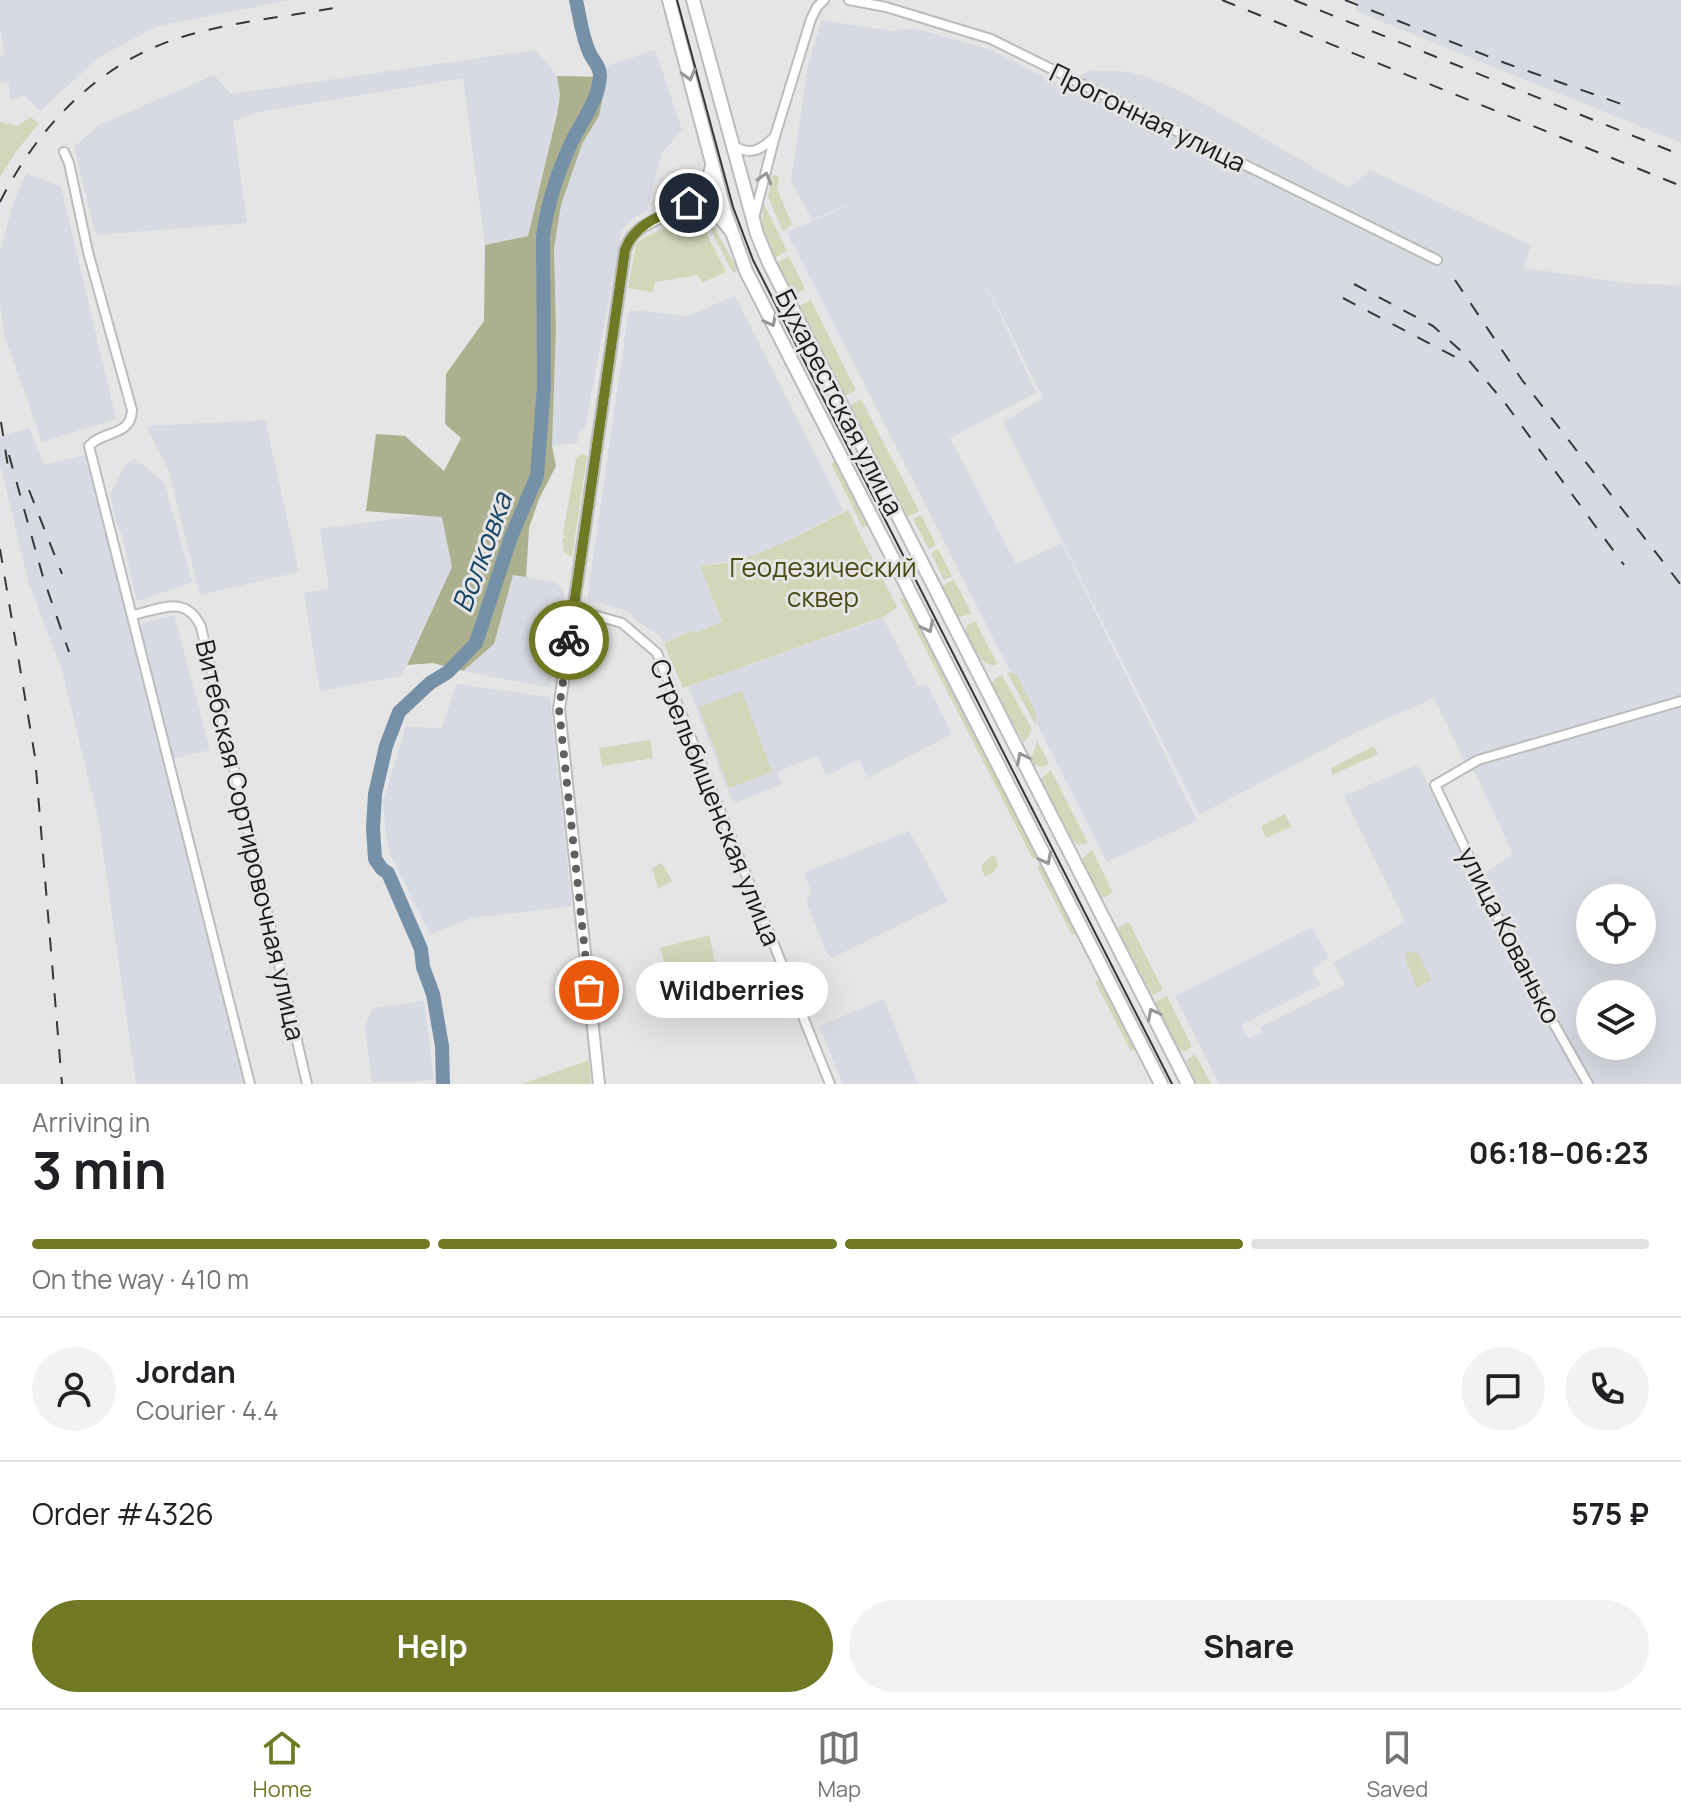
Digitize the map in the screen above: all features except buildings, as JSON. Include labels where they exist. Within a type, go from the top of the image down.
[{"type":"main road","name":"Бухарестская улица","points":[[669,0],[731,232],[753,285],[1161,1084]]},
{"type":"main road","name":"Бухарестская улица","points":[[693,0],[764,252],[1188,1084]]},
{"type":"street","points":[[754,220],[775,136],[811,19],[824,0]]},
{"type":"street","name":"Прогонная улица","points":[[849,0],[890,8],[991,39],[1437,260]]},
{"type":"street","points":[[732,145],[747,152],[757,150],[775,136]]},
{"type":"street","points":[[64,152],[132,410],[131,419],[124,429],[100,437],[89,446],[250,1084]]},
{"type":"street","points":[[599,1084],[559,709],[625,250],[630,237],[639,228],[689,203],[706,182],[712,164]]},
{"type":"street","points":[[689,203],[708,204],[731,232]]},
{"type":"street","name":"Витебская Сортировочная улица","points":[[133,615],[182,606],[192,612],[201,627],[307,1084]]},
{"type":"street","name":"Стрельбищенская улица","points":[[573,609],[622,623],[657,653],[830,1084]]},
{"type":"street","name":"улица Кованько","points":[[1588,1084],[1518,960],[1435,785],[1478,760],[1681,701]]},
{"type":"shaded area","points":[[0,0],[291,0],[157,26],[98,58],[40,111],[24,95],[11,100],[8,81],[0,83],[0,56],[5,54],[0,27]]},
{"type":"shaded area","points":[[1349,0],[1681,0],[1681,143],[1356,11],[1357,3]]},
{"type":"shaded area","points":[[822,20],[891,31],[913,28],[992,50],[1066,88],[1089,70],[1129,72],[1148,77],[1189,95],[1349,188],[1370,170],[1531,245],[1524,268],[1633,284],[1681,285],[1681,1084],[1594,1084],[1581,1060],[1656,1060],[1656,980],[1576,980],[1576,1052],[1526,963],[1484,874],[1513,854],[1476,775],[1465,762],[1434,698],[1359,731],[1199,815],[1003,422],[1043,398],[997,305],[968,261],[996,306],[1036,393],[950,438],[1016,564],[1062,543],[1197,821],[1107,862],[787,232],[868,197],[812,219],[791,181],[808,65]]},
{"type":"shaded area","points":[[536,50],[557,76],[560,95],[528,237],[485,245],[463,78],[258,112],[233,121],[247,223],[96,235],[74,147],[99,125],[214,75],[231,94]]},
{"type":"shaded area","points":[[655,50],[682,130],[662,153],[647,210],[622,230],[585,428],[578,434],[577,443],[552,446],[556,329],[554,248],[561,204],[582,144],[599,116],[607,66]]},
{"type":"shaded area","points":[[27,173],[61,187],[116,419],[42,442],[5,337],[0,305],[0,253],[13,203]]},
{"type":"shaded area","points":[[735,296],[844,511],[746,558],[700,566],[721,622],[663,643],[660,636],[634,619],[630,612],[587,600],[628,315],[631,310],[687,316]]},
{"type":"shaded area","points":[[265,420],[299,572],[200,595],[169,471],[146,426]]},
{"type":"shaded area","points":[[29,428],[44,465],[85,455],[132,626],[174,615],[210,750],[166,760],[248,1084],[136,1084],[99,823],[62,670],[29,584],[0,464],[0,436]]},
{"type":"shaded area","points":[[135,459],[164,482],[192,582],[142,600],[136,599],[110,495],[126,464]]},
{"type":"shaded area","points":[[460,510],[452,567],[401,676],[320,691],[304,593],[329,589],[320,529]]},
{"type":"shaded area","points":[[513,574],[556,583],[564,590],[550,688],[463,671],[494,644]]},
{"type":"shaded area","points":[[883,618],[918,687],[927,684],[952,734],[868,778],[859,759],[826,776],[817,756],[777,772],[782,784],[733,804],[688,686]]},
{"type":"shaded area","points":[[456,684],[550,697],[572,906],[472,918],[430,934],[391,856],[383,803],[406,726],[442,729]]},
{"type":"shaded area","points":[[1418,764],[1517,968],[1583,1084],[1219,1084],[1175,996],[1312,927],[1329,958],[1312,970],[1320,985],[1242,1025],[1248,1039],[1262,1032],[1260,1027],[1345,985],[1334,963],[1405,921],[1344,796]]},
{"type":"shaded area","points":[[909,831],[948,901],[832,958],[827,954],[806,901],[811,891],[804,873]]},
{"type":"shaded area","points":[[884,999],[918,1084],[843,1084],[819,1026]]},
{"type":"shaded area","points":[[424,1001],[434,1079],[372,1082],[365,1027],[373,1008]]},
{"type":"green space","points":[[557,76],[607,77],[599,116],[582,144],[561,205],[554,248],[556,329],[552,446],[556,466],[539,499],[529,528],[526,577],[513,575],[494,644],[463,671],[433,663],[407,665],[452,567],[442,517],[366,511],[376,434],[405,436],[444,471],[461,438],[445,424],[446,374],[484,321],[485,245],[528,236],[557,114],[560,95]]},
{"type":"green space","points":[[30,117],[39,123],[0,177],[0,122],[18,126]]},
{"type":"green space","points":[[773,175],[779,176],[777,189],[792,224],[783,232],[768,196]]},
{"type":"green space","points":[[763,202],[787,251],[775,258],[762,224]]},
{"type":"green space","points":[[704,209],[738,270],[733,273],[701,211]]},
{"type":"green space","points":[[696,213],[726,272],[702,283],[698,275],[655,282],[653,292],[628,288],[636,245],[643,238]]},
{"type":"green space","points":[[789,256],[805,289],[794,295],[777,263]]},
{"type":"green space","points":[[811,300],[856,390],[845,396],[799,306]]},
{"type":"green space","points":[[861,399],[919,511],[907,517],[850,405]]},
{"type":"green space","points":[[584,454],[587,456],[572,557],[564,552],[562,538],[565,538],[563,534],[576,459]]},
{"type":"green space","points":[[835,461],[868,525],[863,528],[831,464]]},
{"type":"green space","name":"Геодезический сквер","points":[[848,510],[897,607],[883,617],[683,688],[664,644],[692,630],[694,633],[722,622],[700,566],[720,564],[758,553]]},
{"type":"green space","points":[[921,515],[936,545],[929,549],[913,519]]},
{"type":"green space","points":[[938,549],[952,576],[944,580],[931,553]]},
{"type":"green space","points":[[954,580],[972,614],[958,617],[942,585]]},
{"type":"green space","points":[[905,597],[1037,857],[1033,859],[900,599]]},
{"type":"green space","points":[[975,621],[998,665],[986,663],[974,649],[965,630]]},
{"type":"green space","points":[[1007,672],[1016,674],[1036,713],[1035,724]]},
{"type":"green space","points":[[1002,675],[1032,730],[1024,743],[992,684]]},
{"type":"green space","points":[[742,691],[772,772],[729,788],[699,707]]},
{"type":"green space","points":[[650,740],[653,758],[602,766],[599,748]]},
{"type":"green space","points":[[1037,741],[1049,764],[1042,767],[1034,765],[1031,760]]},
{"type":"green space","points":[[1374,746],[1378,754],[1332,775],[1331,768]]},
{"type":"green space","points":[[1051,770],[1088,843],[1079,845],[1073,841],[1041,779]]},
{"type":"green space","points":[[1285,814],[1291,827],[1266,838],[1261,826]]},
{"type":"green space","points":[[1092,850],[1113,893],[1102,898],[1082,859]]},
{"type":"green space","points":[[991,856],[996,857],[998,865],[993,873],[985,876],[982,865]]},
{"type":"green space","points":[[662,863],[672,881],[658,889],[652,868]]},
{"type":"green space","points":[[1041,865],[1076,933],[1072,935],[1037,867]]},
{"type":"green space","points":[[1129,922],[1163,990],[1152,995],[1117,928]]},
{"type":"green space","points":[[709,935],[716,965],[668,977],[660,948]]},
{"type":"green space","points":[[1405,953],[1419,954],[1431,980],[1417,988],[1407,964]]},
{"type":"green space","points":[[1100,979],[1135,1049],[1131,1051],[1095,982]]},
{"type":"green space","points":[[1167,996],[1192,1047],[1185,1051],[1179,1050],[1155,1002]]},
{"type":"green space","points":[[1195,1054],[1211,1084],[1197,1084],[1186,1061]]},
{"type":"green space","points":[[589,1060],[591,1084],[522,1084]]},
{"type":"waterway","name":"Волковка","points":[[443,1084],[442,1046],[421,949],[388,873],[375,859],[375,794],[386,746],[399,712],[430,683],[448,672],[476,643],[511,537],[537,476],[544,386],[543,237],[561,166],[593,102],[600,76],[585,41],[576,0]]},
{"type":"tram line","points":[[677,0],[733,207],[753,260],[1172,1084]]},
{"type":"railway","points":[[1222,0],[1681,186]]},
{"type":"railway","points":[[1294,0],[1681,155]]},
{"type":"railway","points":[[1345,0],[1505,63],[1627,106]]},
{"type":"railway","points":[[0,202],[15,174],[53,123],[74,100],[124,63],[152,48],[201,32],[334,8]]},
{"type":"railway","points":[[1455,280],[1522,380],[1681,585]]},
{"type":"railway","points":[[1354,284],[1433,326],[1460,350],[1505,403],[1624,565]]},
{"type":"railway","points":[[1343,298],[1459,359]]},
{"type":"railway","points":[[1,422],[8,467]]},
{"type":"railway","points":[[9,455],[43,577],[69,652]]},
{"type":"railway","points":[[29,490],[62,574]]},
{"type":"railway","points":[[0,549],[35,757],[62,1084]]},
{"type":"way so far","points":[[569,640],[559,709],[589,990]]},
{"type":"place","name":"Wildberries","points":[[589,990]]},
{"type":"route","points":[[569,640],[625,250],[630,237],[639,228],[689,203]]}]
